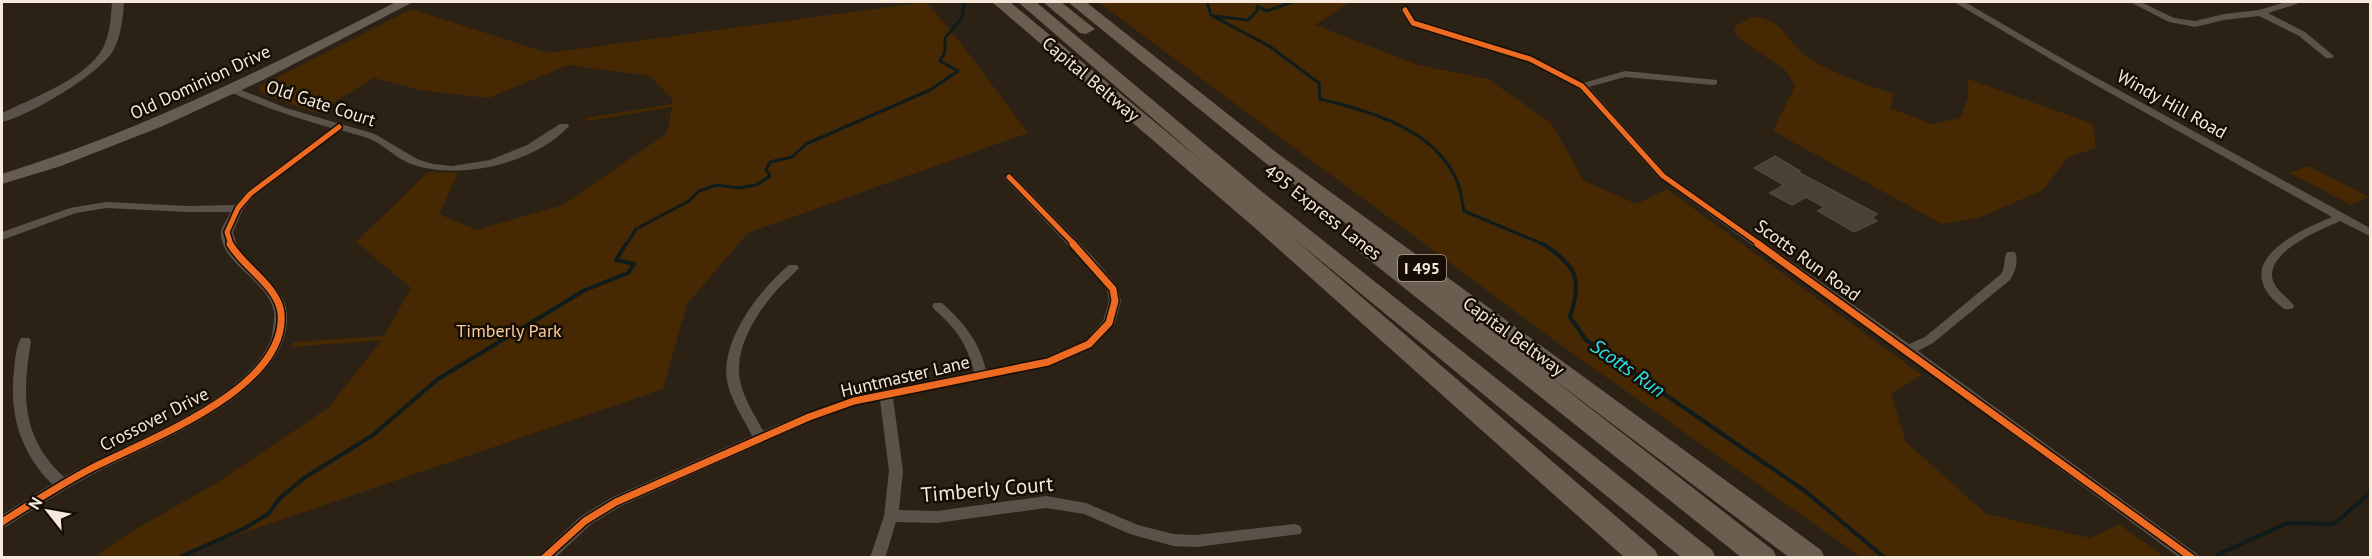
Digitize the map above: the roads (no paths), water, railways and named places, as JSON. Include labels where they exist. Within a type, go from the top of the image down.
[{"type":"highway","name":"Capital Beltway","points":[[1000,2],[1263,223],[1645,558]]},
{"type":"highway","name":"495 Express Lanes","points":[[1026,2],[1254,195],[1700,556]]},
{"type":"highway","name":"495 Express Lanes","points":[[1051,2],[1763,558]]},
{"type":"highway","name":"Capital Beltway","points":[[1076,2],[1270,157],[1811,558]]},
{"type":"highway","points":[[1742,505],[1816,558]]},
{"type":"main road","name":"Old Dominion Drive","points":[[2,179],[104,145],[234,90],[406,2]]},
{"type":"street","points":[[2,118],[82,74],[100,59],[111,38],[118,2]]},
{"type":"street","name":"Windy Hill Road","points":[[1959,2],[2074,69],[2370,233]]},
{"type":"street","points":[[2135,2],[2172,20],[2188,24],[2260,13],[2293,2]]},
{"type":"street","name":"Scotts Run Road","points":[[1405,10],[1413,23],[1530,59],[1582,86],[1663,176],[1908,350],[2192,558]]},
{"type":"street","points":[[2260,13],[2302,34],[2329,56]]},
{"type":"street","points":[[1582,86],[1625,74],[1713,82]]},
{"type":"street","name":"Old Gate Court","points":[[234,90],[284,111],[377,138],[422,164],[445,167],[478,165],[507,158],[537,145],[564,126]]},
{"type":"street","name":"Crossover Drive","points":[[2,522],[63,485],[207,411],[244,383],[269,354],[278,333],[281,314],[271,294],[235,255],[228,243],[227,232],[238,208],[262,183],[339,127]]},
{"type":"street","name":"Huntmaster Lane","points":[[544,558],[585,521],[616,501],[825,411],[886,392],[1048,362],[1078,351],[1100,335],[1114,312],[1115,301],[1108,282],[1009,177]]},
{"type":"street","points":[[2,236],[65,213],[98,206],[120,204],[186,209],[238,208]]},
{"type":"street","points":[[2288,306],[2278,299],[2267,284],[2266,273],[2270,262],[2291,239],[2341,217]]},
{"type":"street","points":[[1908,350],[1929,340],[2006,277],[2010,270],[2011,255]]},
{"type":"street","points":[[760,438],[735,389],[733,361],[737,346],[768,291],[793,268]]},
{"type":"street","points":[[938,306],[969,336],[975,348],[981,375]]},
{"type":"street","points":[[25,341],[18,404],[20,422],[32,449],[52,476],[63,485]]},
{"type":"street","points":[[877,558],[891,516],[897,471],[886,392]]},
{"type":"street","name":"Timberly Court","points":[[891,516],[937,517],[1046,502],[1086,508],[1135,530],[1173,540],[1196,541],[1295,530]]},
{"type":"waterway","points":[[626,245],[636,229],[689,201],[699,191],[717,185],[739,188],[756,185],[770,176],[766,170],[770,162],[792,157],[806,144],[930,90],[958,71],[940,61],[945,52],[945,38],[962,18],[964,2]]},
{"type":"waterway","name":"Scotts Run","points":[[1207,2],[1211,15],[1269,46],[1319,83],[1320,99],[1359,109],[1398,124],[1416,134],[1432,147],[1446,161],[1456,179],[1464,211],[1544,244]]},
{"type":"waterway","points":[[1213,16],[1248,20],[1257,11],[1257,6],[1267,11],[1292,2]]},
{"type":"waterway","points":[[178,558],[245,528],[268,514],[280,498],[304,478],[373,435],[438,379],[585,290],[628,273],[634,264],[616,260],[626,244]]},
{"type":"waterway","name":"Scotts Run","points":[[1544,244],[1563,259],[1574,274],[1576,293],[1570,317],[1586,340],[1805,491],[1885,558]]},
{"type":"waterway","points":[[2217,555],[2287,523],[2334,524],[2370,493]]},
{"type":"park label","name":"Timberly Park","points":[[509,330]]}]
